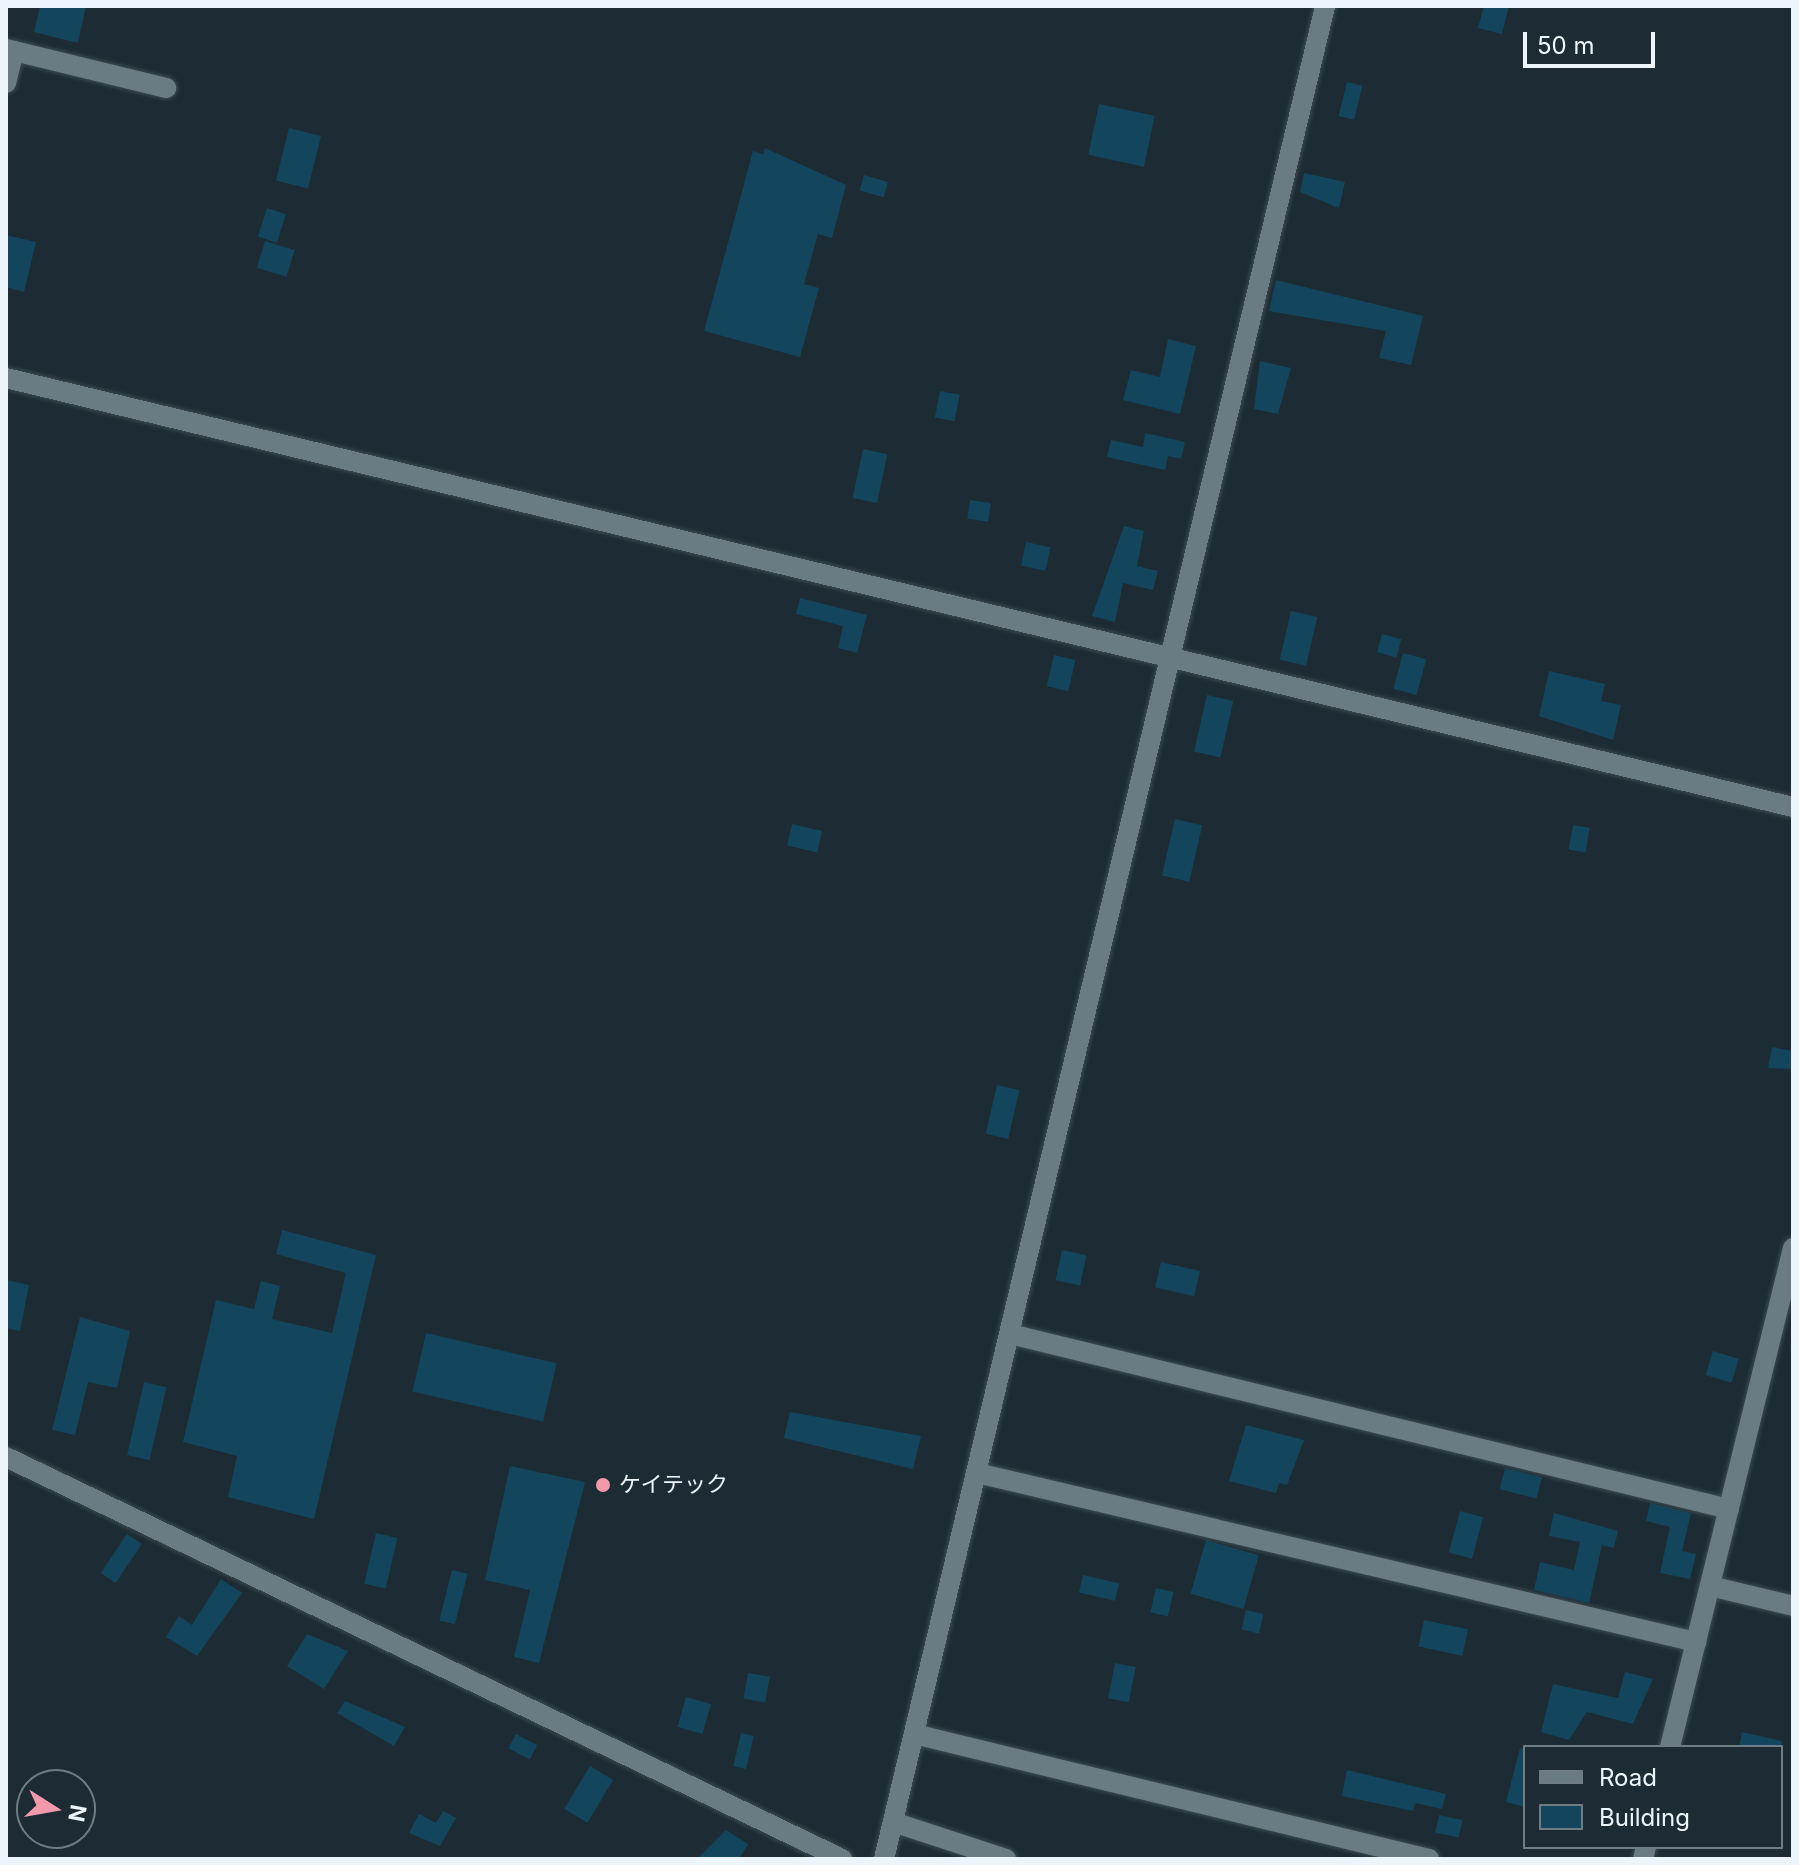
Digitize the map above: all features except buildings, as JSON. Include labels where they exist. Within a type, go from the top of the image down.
[{"type":"street","points":[[884,1859],[1167,657],[1325,6]]},
{"type":"street","points":[[6,83],[10,50],[166,88]]},
{"type":"street","points":[[6,378],[1793,807]]},
{"type":"street","points":[[1670,1745],[1793,1248]]},
{"type":"street","points":[[1010,1334],[1729,1509]]},
{"type":"street","points":[[6,1457],[842,1859]]},
{"type":"street","points":[[977,1473],[1696,1642]]},
{"type":"street","points":[[1710,1586],[1793,1606]]},
{"type":"street","points":[[914,1734],[1429,1859]]},
{"type":"street","points":[[893,1822],[1006,1859]]},
{"type":"place","name":"ケイテック","points":[[603,1485]]}]
